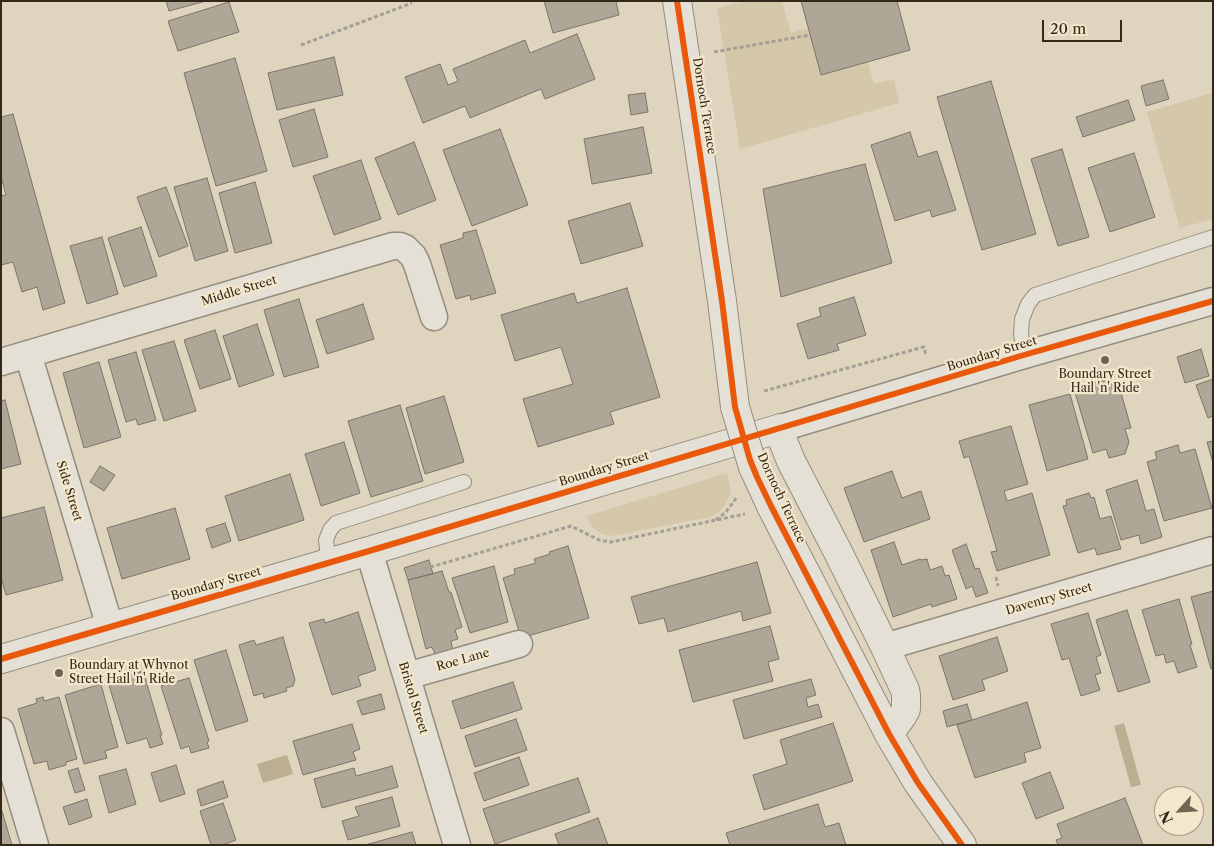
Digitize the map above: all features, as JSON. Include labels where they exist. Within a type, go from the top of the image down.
[{"type":"street","name":"Dornoch Terrace","points":[[677,1],[722,301],[735,407],[753,467],[771,506],[889,734],[918,783],[962,845]]},
{"type":"street","name":"Middle Street","points":[[1,362],[393,246],[406,248],[413,256],[434,317]]},
{"type":"street","name":"Boundary Street","points":[[1,659],[1213,301]]},
{"type":"street","name":"Side Street","points":[[28,354],[110,627]]},
{"type":"street","points":[[782,428],[790,461],[838,552],[885,647],[906,695],[904,713],[889,734]]},
{"type":"street","name":"Daventry Street","points":[[885,647],[1213,550]]},
{"type":"street","name":"Bristol Street","points":[[369,551],[457,845]]},
{"type":"street","name":"Roe Lane","points":[[407,676],[519,644]]},
{"type":"street","points":[[1,731],[35,845]]},
{"type":"lane","points":[[1024,356],[1021,334],[1022,319],[1028,304],[1035,295],[1213,237]]},
{"type":"lane","points":[[330,562],[326,549],[326,540],[330,530],[336,523],[464,482]]},
{"type":"path","points":[[301,45],[412,4]]},
{"type":"path","points":[[714,52],[810,35]]},
{"type":"path","points":[[764,391],[924,347],[926,356]]},
{"type":"path","points":[[713,521],[726,512],[738,495]]},
{"type":"path","points":[[424,569],[571,526],[599,540],[611,542],[746,514]]},
{"type":"shaded area","points":[[747,1],[782,1],[791,33],[808,28],[821,74],[868,62],[874,84],[894,79],[899,103],[740,149],[717,8]]},
{"type":"shaded area","points":[[1212,93],[1213,219],[1180,228],[1147,112]]},
{"type":"shaded area","points":[[727,473],[731,490],[728,500],[723,508],[710,517],[612,536],[602,534],[590,525],[587,516]]},
{"type":"shaded area","points":[[1124,723],[1141,785],[1131,787],[1114,726]]},
{"type":"shaded area","points":[[287,755],[293,774],[263,783],[257,764]]},
{"type":"building","points":[[166,1],[206,1],[169,11]]},
{"type":"building","points":[[544,1],[616,1],[619,15],[553,33]]},
{"type":"building","points":[[801,1],[897,1],[910,50],[821,75]]},
{"type":"building","points":[[229,2],[239,32],[178,51],[168,21]]},
{"type":"building","points":[[577,34],[595,79],[545,99],[541,89],[470,118],[465,106],[423,123],[405,77],[440,64],[448,85],[458,81],[453,69],[525,40],[530,53]]},
{"type":"building","points":[[334,57],[343,95],[277,110],[268,73]]},
{"type":"building","points":[[235,58],[267,171],[216,186],[184,73]]},
{"type":"building","points":[[1163,80],[1169,99],[1146,106],[1141,86]]},
{"type":"building","points":[[991,81],[1036,234],[982,250],[937,97]]},
{"type":"building","points":[[645,93],[648,112],[631,115],[628,95]]},
{"type":"building","points":[[1128,100],[1135,120],[1083,137],[1076,117]]},
{"type":"building","points":[[314,109],[328,157],[293,167],[279,120]]},
{"type":"building","points":[[13,114],[65,303],[43,310],[37,287],[22,292],[13,262],[1,265],[1,196],[6,195],[1,176],[1,117]]},
{"type":"building","points":[[643,127],[652,173],[592,184],[584,139]]},
{"type":"building","points":[[500,129],[528,205],[472,226],[443,150]]},
{"type":"building","points":[[910,132],[918,157],[937,151],[956,210],[932,217],[930,210],[895,221],[871,145]]},
{"type":"building","points":[[414,142],[436,200],[398,215],[375,158]]},
{"type":"building","points":[[1062,149],[1089,237],[1058,246],[1031,159]]},
{"type":"building","points":[[1134,153],[1155,217],[1110,232],[1088,168]]},
{"type":"building","points":[[361,160],[381,219],[334,235],[313,176]]},
{"type":"building","points":[[865,164],[892,263],[781,297],[763,189]]},
{"type":"building","points":[[207,178],[228,251],[195,261],[174,187]]},
{"type":"building","points":[[255,182],[272,243],[235,253],[219,193]]},
{"type":"building","points":[[166,187],[188,246],[159,257],[137,197]]},
{"type":"building","points":[[630,203],[643,246],[581,264],[568,221]]},
{"type":"building","points":[[141,227],[157,276],[124,287],[108,238]]},
{"type":"building","points":[[476,230],[496,293],[471,300],[470,295],[456,299],[440,245],[463,238],[463,233]]},
{"type":"building","points":[[102,237],[118,294],[87,304],[70,246]]},
{"type":"building","points":[[627,288],[660,397],[610,412],[614,424],[538,447],[523,399],[573,384],[561,347],[515,361],[501,315],[574,293],[577,303]]},
{"type":"building","points":[[854,297],[866,335],[837,344],[839,350],[808,359],[797,324],[821,316],[819,308]]},
{"type":"building","points":[[299,299],[319,367],[284,377],[264,310]]},
{"type":"building","points":[[363,304],[374,339],[327,354],[316,320]]},
{"type":"building","points":[[257,324],[274,375],[239,387],[223,336]]},
{"type":"building","points":[[215,330],[231,379],[200,389],[184,340]]},
{"type":"building","points":[[174,341],[196,411],[164,421],[142,350]]},
{"type":"building","points":[[1201,349],[1209,376],[1185,383],[1177,357]]},
{"type":"building","points":[[136,352],[156,420],[138,425],[136,419],[126,422],[108,360]]},
{"type":"building","points":[[99,362],[121,437],[84,448],[63,373]]},
{"type":"building","points":[[1110,378],[1114,390],[1120,389],[1131,428],[1125,429],[1129,442],[1125,454],[1109,458],[1106,449],[1093,453],[1074,389]]},
{"type":"building","points":[[1213,379],[1213,416],[1208,418],[1196,385]]},
{"type":"building","points":[[1070,394],[1088,459],[1047,471],[1029,405]]},
{"type":"building","points":[[444,396],[464,462],[425,474],[406,408]]},
{"type":"building","points":[[5,400],[21,464],[1,469],[1,401]]},
{"type":"building","points":[[400,405],[423,481],[371,497],[348,421]]},
{"type":"building","points":[[1011,426],[1028,484],[1004,491],[1007,501],[1032,493],[1050,555],[997,571],[991,552],[997,551],[969,456],[964,458],[959,441]]},
{"type":"building","points":[[1213,441],[1213,463],[1207,442]]},
{"type":"building","points":[[344,442],[360,493],[321,506],[305,454]]},
{"type":"building","points":[[1178,445],[1180,453],[1195,449],[1212,508],[1164,521],[1147,462],[1157,459],[1155,452]]},
{"type":"building","points":[[100,466],[115,475],[104,491],[90,482]]},
{"type":"building","points":[[892,471],[902,498],[921,491],[930,519],[864,542],[844,488]]},
{"type":"building","points":[[290,474],[304,520],[239,541],[225,496]]},
{"type":"building","points":[[1137,480],[1146,511],[1154,509],[1162,537],[1141,544],[1139,535],[1121,540],[1106,490]]},
{"type":"building","points":[[1089,493],[1091,498],[1094,497],[1100,519],[1111,516],[1121,549],[1097,555],[1095,548],[1078,553],[1063,506],[1067,505],[1066,500]]},
{"type":"building","points":[[44,507],[63,580],[6,595],[1,577],[1,518]]},
{"type":"building","points":[[175,508],[190,559],[122,579],[107,528]]},
{"type":"building","points":[[225,523],[231,541],[212,548],[206,529]]},
{"type":"building","points":[[894,542],[902,565],[920,559],[927,559],[930,570],[942,566],[945,576],[949,575],[957,599],[932,607],[931,604],[893,617],[871,550]]},
{"type":"building","points":[[966,544],[975,569],[979,568],[988,593],[976,597],[972,586],[966,589],[952,550]]},
{"type":"building","points":[[568,546],[589,618],[521,638],[503,578],[515,574],[514,569],[536,563],[534,559]]},
{"type":"building","points":[[429,560],[433,574],[408,580],[404,568]]},
{"type":"building","points":[[757,562],[771,613],[743,621],[741,611],[668,632],[664,618],[639,624],[631,597]]},
{"type":"building","points":[[494,566],[508,622],[470,633],[452,578]]},
{"type":"building","points":[[442,571],[462,627],[455,630],[458,639],[451,641],[453,651],[436,656],[431,647],[426,649],[408,580]]},
{"type":"building","points":[[1213,591],[1213,668],[1211,669],[1191,597]]},
{"type":"building","points":[[1179,599],[1197,667],[1178,673],[1174,661],[1166,663],[1164,654],[1156,656],[1142,610]]},
{"type":"building","points":[[1127,610],[1150,682],[1118,692],[1096,620]]},
{"type":"building","points":[[358,612],[376,670],[358,676],[361,686],[332,695],[309,623],[324,619],[325,623]]},
{"type":"building","points":[[1088,613],[1101,655],[1096,657],[1101,673],[1095,675],[1100,690],[1081,696],[1069,658],[1062,660],[1051,624]]},
{"type":"building","points":[[770,626],[779,659],[768,662],[773,681],[693,702],[679,650]]},
{"type":"building","points":[[283,637],[295,680],[293,686],[286,688],[287,691],[264,698],[263,693],[254,696],[239,645],[254,640],[256,645]]},
{"type":"building","points":[[997,637],[1008,671],[982,680],[985,690],[953,700],[939,656]]},
{"type":"building","points":[[226,650],[248,721],[216,731],[194,660]]},
{"type":"building","points":[[143,671],[163,744],[150,748],[147,738],[127,744],[108,682]]},
{"type":"building","points":[[189,678],[209,741],[207,742],[209,748],[191,753],[189,746],[181,749],[161,686]]},
{"type":"building","points":[[811,679],[816,695],[806,698],[808,707],[818,704],[822,717],[744,739],[733,700]]},
{"type":"building","points":[[513,682],[522,709],[461,729],[452,701]]},
{"type":"building","points":[[101,684],[118,747],[105,751],[107,758],[84,764],[65,695]]},
{"type":"building","points":[[381,694],[385,709],[362,715],[357,701]]},
{"type":"building","points":[[43,697],[44,701],[59,697],[77,759],[66,762],[66,765],[49,770],[47,761],[34,764],[18,709],[37,703],[36,699]]},
{"type":"building","points":[[1027,702],[1041,748],[1024,753],[1026,762],[975,778],[957,725]]},
{"type":"building","points":[[967,704],[972,720],[947,727],[943,711]]},
{"type":"building","points":[[516,719],[527,750],[475,767],[465,736]]},
{"type":"building","points":[[833,723],[853,781],[764,810],[753,775],[787,764],[780,740]]},
{"type":"building","points":[[352,724],[360,749],[353,752],[356,760],[303,775],[293,741]]},
{"type":"building","points":[[519,757],[529,785],[484,801],[474,773]]},
{"type":"building","points":[[176,765],[185,794],[160,802],[151,773]]},
{"type":"building","points":[[392,766],[398,787],[322,808],[314,779],[354,768],[356,776]]},
{"type":"building","points":[[78,768],[85,790],[75,793],[68,771]]},
{"type":"building","points":[[126,769],[136,804],[109,813],[99,776]]},
{"type":"building","points":[[1050,772],[1064,808],[1036,819],[1022,783]]},
{"type":"building","points":[[578,778],[590,812],[495,844],[483,809]]},
{"type":"building","points":[[223,781],[228,797],[201,806],[197,790]]},
{"type":"building","points":[[392,797],[400,826],[348,840],[342,821],[359,816],[355,807]]},
{"type":"building","points":[[1125,798],[1143,845],[1058,845],[1056,840],[1062,838],[1057,824]]},
{"type":"building","points":[[87,799],[92,817],[69,825],[63,807]]},
{"type":"building","points":[[223,803],[236,840],[223,845],[211,845],[200,811]]},
{"type":"building","points":[[818,804],[825,827],[839,823],[846,845],[730,845],[726,833]]},
{"type":"building","points":[[2,811],[12,845],[1,845]]},
{"type":"building","points":[[598,818],[608,845],[559,845],[555,834]]},
{"type":"building","points":[[412,832],[416,845],[365,845]]},
{"type":"cycle path","points":[[677,1],[722,301],[735,407],[750,460],[771,506],[889,734],[918,783],[962,845]]},
{"type":"cycle path","points":[[1,659],[1024,355],[1213,301]]},
{"type":"place","name":"Boundary Street Hail 'n' Ride","points":[[1105,360]]},
{"type":"place","name":"Boundary at Whynot Street Hail 'n' Ride","points":[[59,673]]}]
